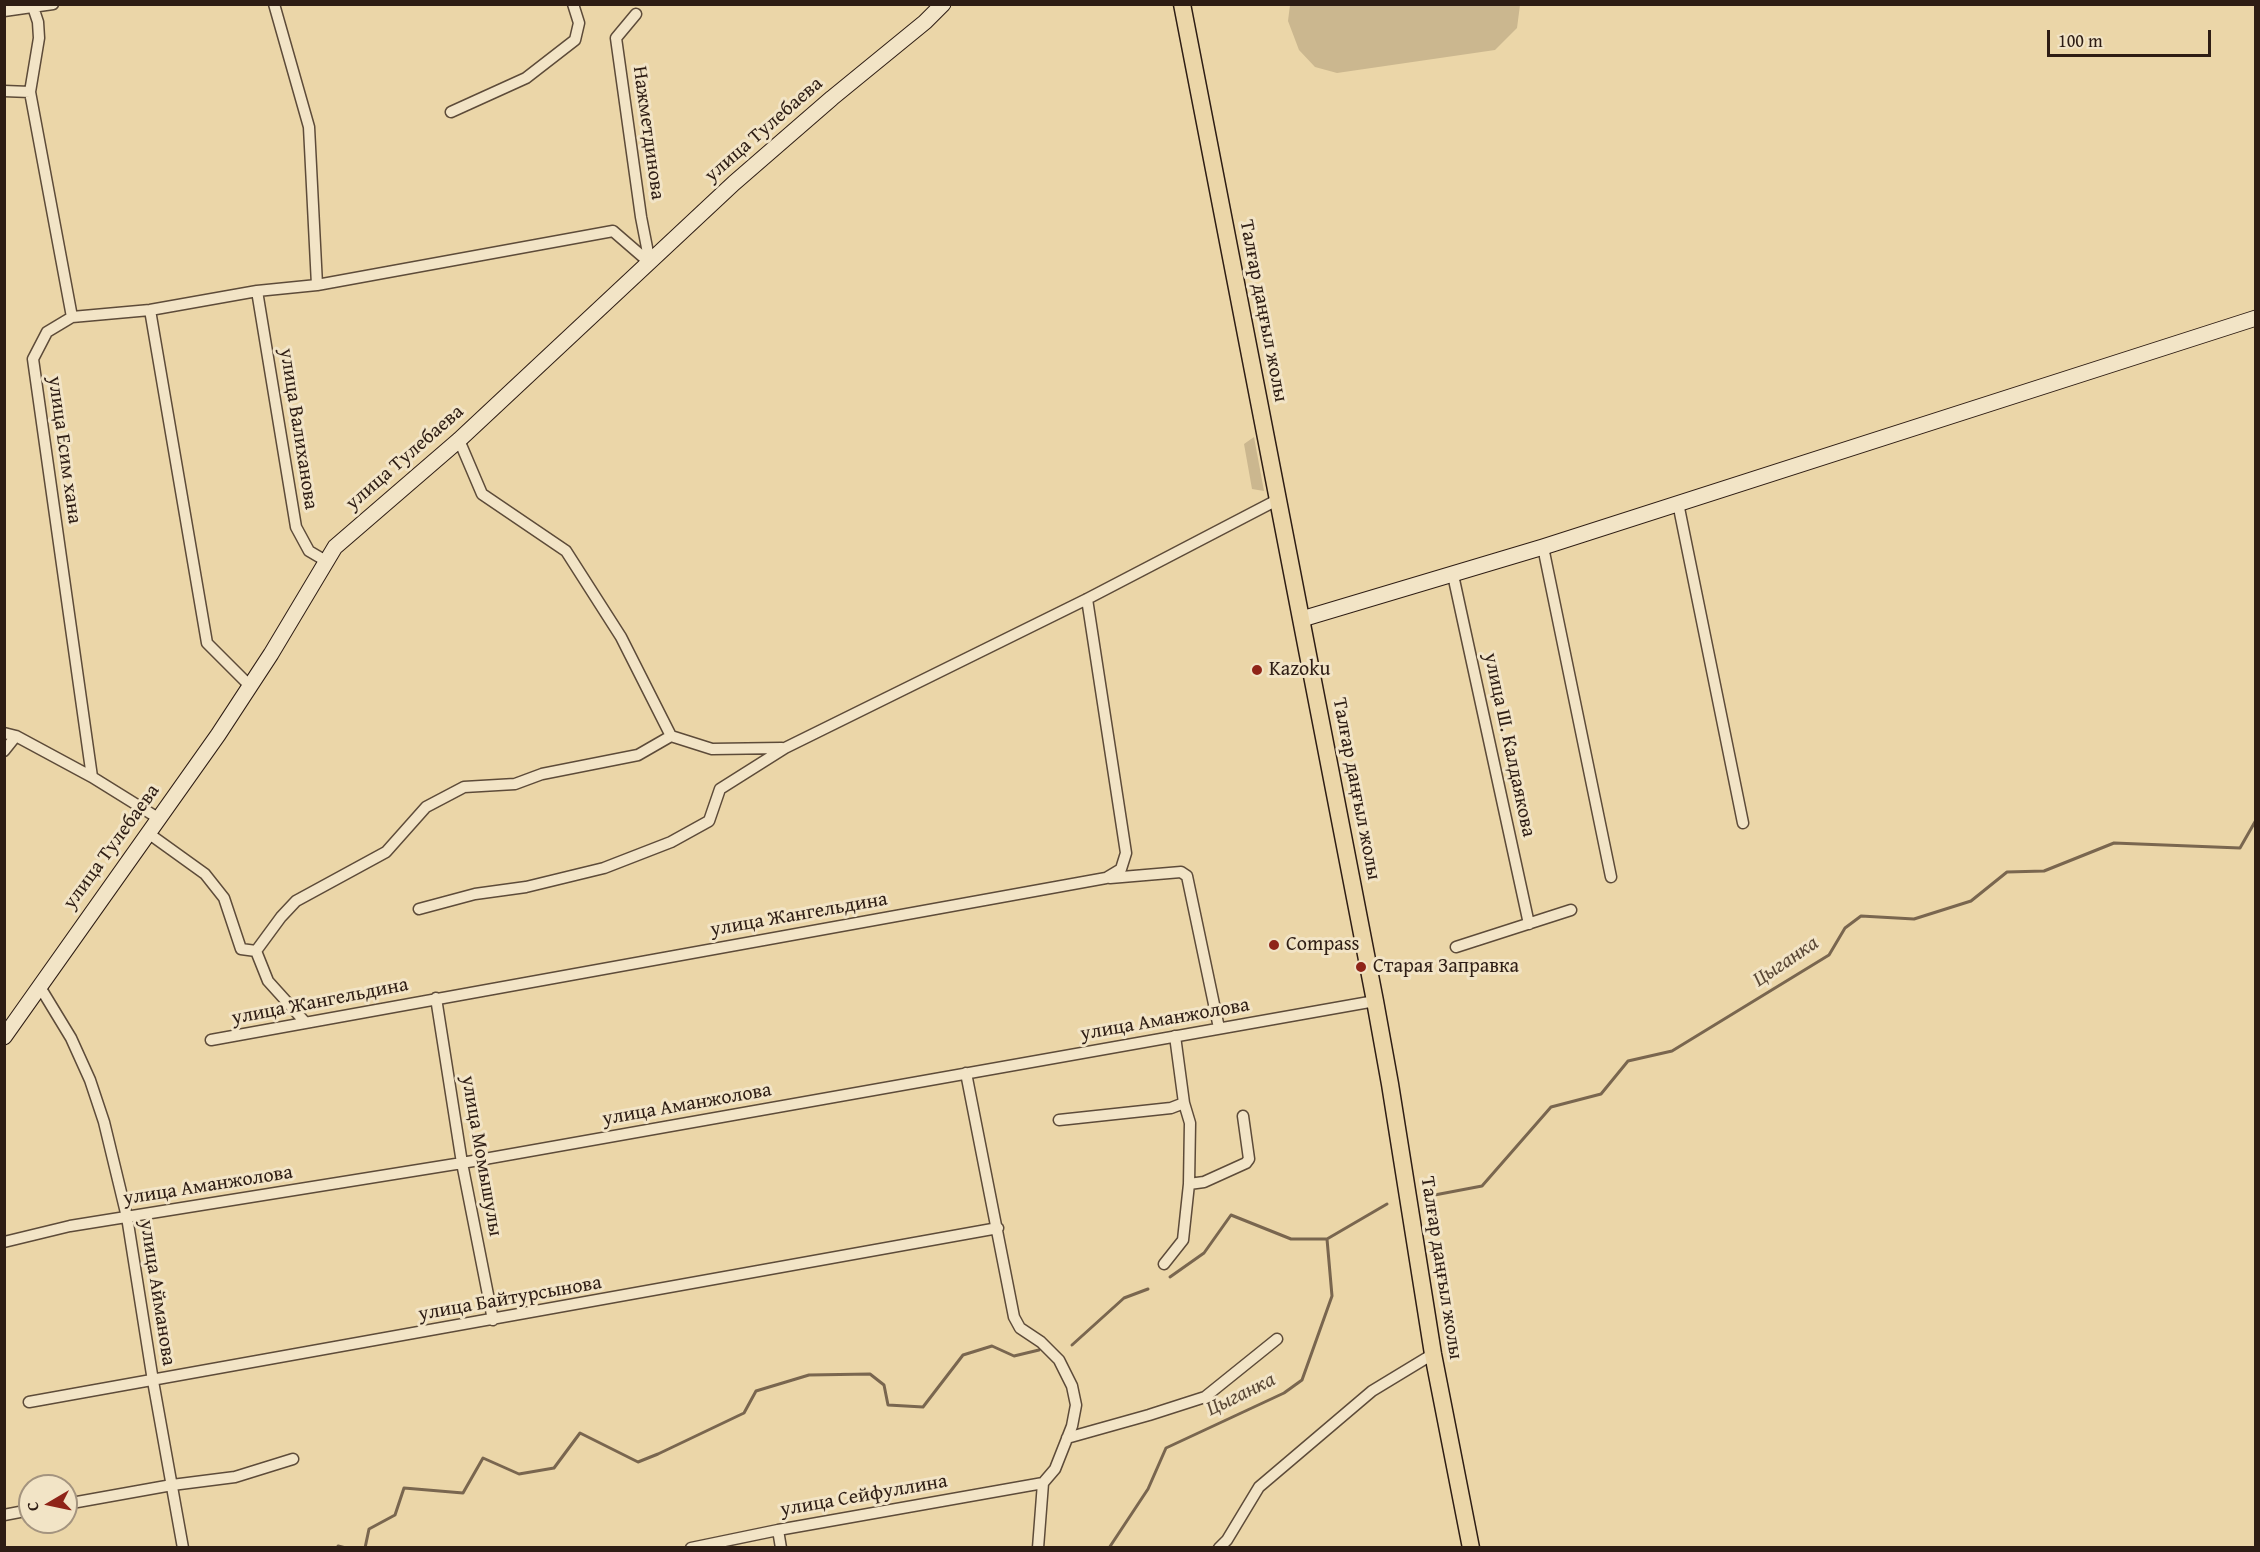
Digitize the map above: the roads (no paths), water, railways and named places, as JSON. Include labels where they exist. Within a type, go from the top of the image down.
[{"type":"main road","name":"Талғар даңғыл жолы","points":[[1182,4],[1375,1000],[1433,1354],[1471,1548]]},
{"type":"street","points":[[4,11],[53,4]]},
{"type":"street","points":[[274,4],[309,127],[317,285]]},
{"type":"street","points":[[451,112],[526,78],[575,40],[579,23],[573,4]]},
{"type":"street","name":"улица Тулебаева","points":[[4,1037],[250,686],[335,547],[459,440],[734,183],[832,98],[925,22],[943,4]]},
{"type":"street","points":[[32,6],[38,22],[39,38],[30,92],[72,317],[150,310],[257,291],[317,285],[613,231],[650,263]]},
{"type":"street","name":"Нажметдинова","points":[[636,14],[616,38],[639,206],[650,263]]},
{"type":"street","points":[[4,92],[30,92]]},
{"type":"street","name":"улица Валиханова","points":[[257,291],[296,527],[309,551],[326,561]]},
{"type":"street","points":[[150,310],[207,643],[250,686]]},
{"type":"street","name":"улица Есим хана","points":[[72,317],[47,332],[33,359],[93,777]]},
{"type":"street","points":[[1302,619],[1543,547],[2256,318]]},
{"type":"street","points":[[459,440],[482,494],[566,551],[621,637],[671,736],[712,749],[785,748]]},
{"type":"street","points":[[419,909],[475,894],[526,887],[604,868],[671,842],[709,821],[720,789],[785,748],[1087,599],[1279,499]]},
{"type":"street","points":[[1678,503],[1743,824]]},
{"type":"street","points":[[1543,547],[1611,877]]},
{"type":"street","name":"улица Ш. Калдаякова","points":[[1453,574],[1529,924]]},
{"type":"street","points":[[1087,599],[1126,853],[1121,869],[1106,878]]},
{"type":"street","points":[[4,733],[16,736],[93,777],[158,818]]},
{"type":"street","points":[[4,751],[16,736]]},
{"type":"street","points":[[256,951],[296,901],[386,852],[426,807],[464,787],[515,784],[542,774],[638,755],[671,736]]},
{"type":"street","points":[[148,833],[205,874],[224,898],[241,949],[256,951]]},
{"type":"street","name":"улица Жангельдина","points":[[211,1040],[1106,878],[1181,872],[1187,876],[1219,1028]]},
{"type":"street","points":[[1455,947],[1571,910]]},
{"type":"street","points":[[256,951],[268,981],[305,1022]]},
{"type":"street","name":"улица Айманова","points":[[40,987],[71,1038],[90,1080],[104,1122],[127,1217],[183,1548]]},
{"type":"street","name":"улица Момышулы","points":[[436,998],[462,1163],[494,1320]]},
{"type":"street","name":"улица Аманжолова","points":[[4,1242],[57,1228],[462,1163],[1375,1000]]},
{"type":"street","points":[[1164,1264],[1183,1240],[1189,1184],[1190,1123],[1184,1103],[1174,1036]]},
{"type":"street","points":[[966,1073],[1014,1317],[1020,1328],[1041,1342],[1059,1360],[1072,1386],[1076,1405],[1072,1425],[1055,1469],[1043,1483],[1038,1548]]},
{"type":"street","points":[[1059,1120],[1171,1108],[1184,1103]]},
{"type":"street","points":[[1189,1184],[1204,1182],[1246,1163],[1249,1159],[1243,1116]]},
{"type":"street","name":"улица Байтурсынова","points":[[29,1402],[998,1228]]},
{"type":"street","points":[[1067,1438],[1149,1415],[1205,1396],[1277,1339]]},
{"type":"street","points":[[1219,1548],[1259,1487],[1372,1391],[1433,1354]]},
{"type":"street","points":[[78,1502],[172,1485],[235,1477],[293,1459]]},
{"type":"street","name":"улица Сейфуллина","points":[[691,1548],[778,1530],[1043,1483]]},
{"type":"street","points":[[778,1530],[781,1548]]},
{"type":"waterway","name":"Цыганка","points":[[1424,1197],[1482,1186],[1551,1107],[1601,1094],[1628,1061],[1672,1051],[1829,955],[1845,928],[1861,916],[1914,919],[1971,901],[2007,872],[2044,871],[2114,843],[2240,848],[2256,820]]},
{"type":"waterway","name":"Цыганка","points":[[1109,1548],[1148,1489],[1166,1448],[1284,1393],[1302,1380],[1332,1296],[1327,1239],[1387,1204]]},
{"type":"waterway","points":[[1170,1277],[1204,1253],[1231,1215],[1291,1239],[1327,1239]]},
{"type":"waterway","points":[[1072,1345],[1124,1298],[1148,1289]]},
{"type":"waterway","points":[[365,1548],[369,1529],[395,1515],[404,1488],[463,1493],[483,1458],[519,1474],[554,1468],[580,1433],[638,1462],[744,1413],[756,1391],[809,1375],[870,1374],[884,1385],[888,1405],[923,1407],[963,1355],[992,1346],[1014,1356],[1039,1350]]},
{"type":"waterway","points":[[338,1548],[338,1546],[346,1548]]},
{"type":"place","name":"Kazoku","points":[[1257,670]]},
{"type":"place","name":"Compass","points":[[1274,945]]},
{"type":"place","name":"Старая Заправка","points":[[1361,967]]}]
